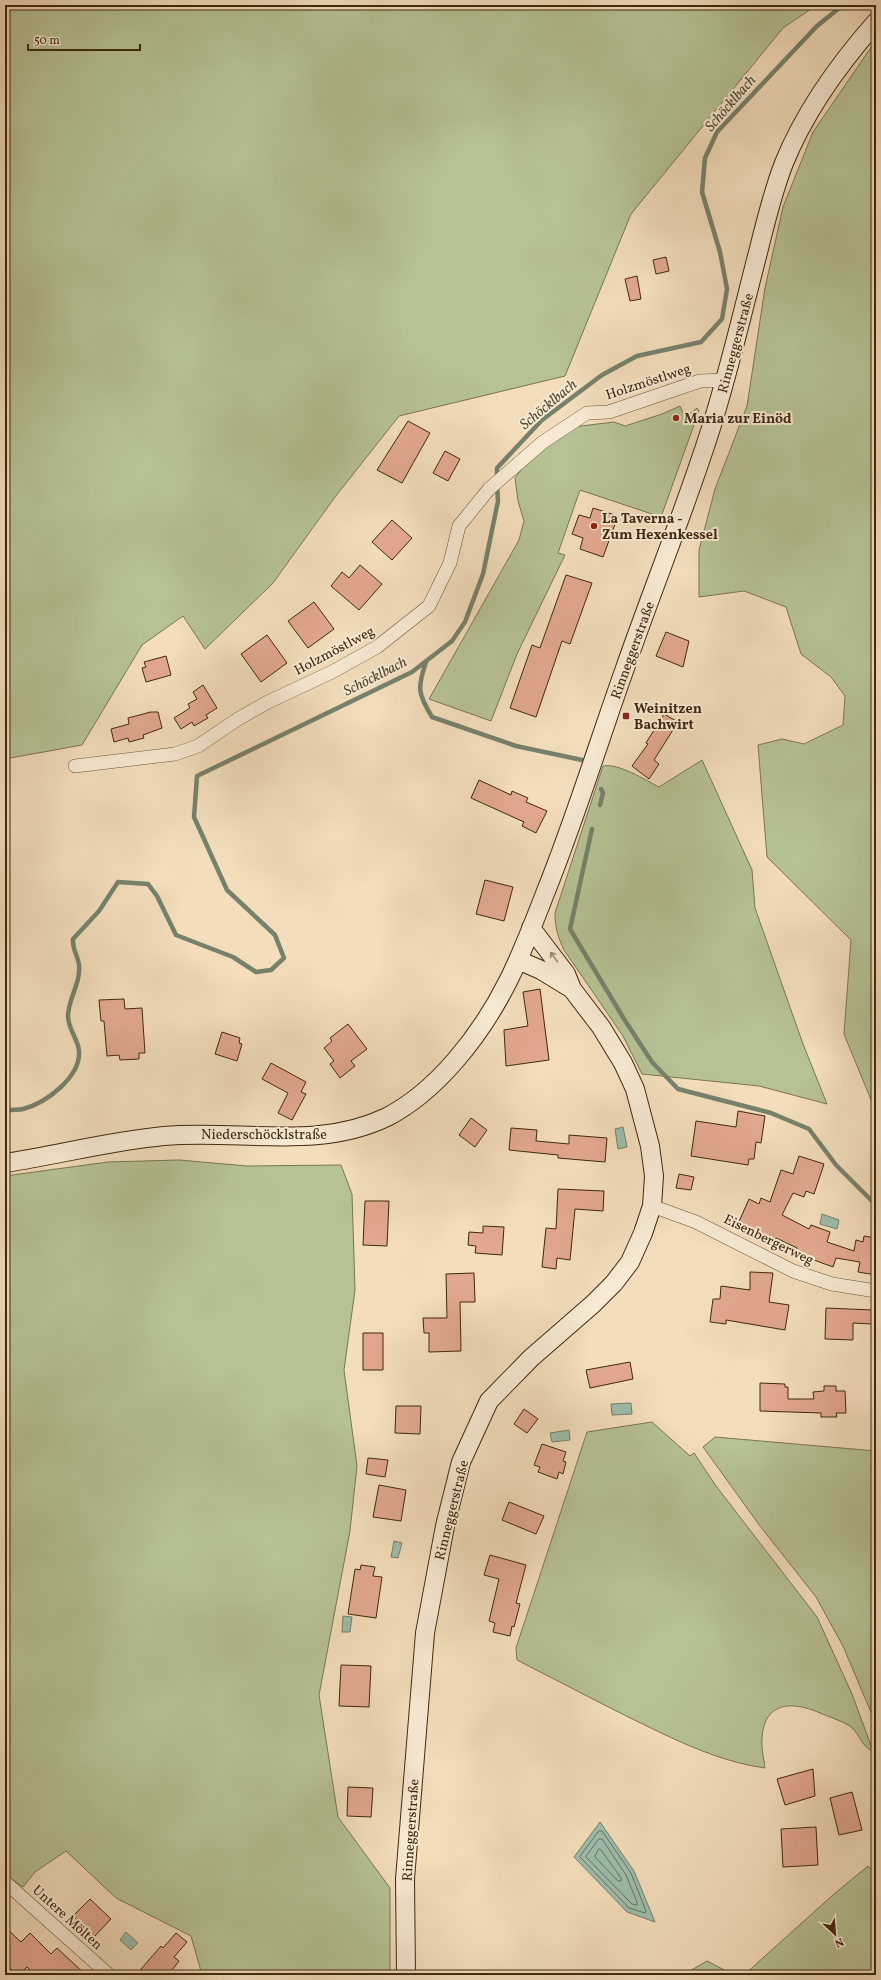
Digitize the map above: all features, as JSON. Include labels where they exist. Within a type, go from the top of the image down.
[{"type":"main road","name":"Rinneggerstraße","points":[[572,989],[541,970],[518,960],[566,840],[623,672],[688,495],[725,380],[769,211],[784,163],[807,117],[832,77],[876,22]]},
{"type":"main road","name":"Rinneggerstraße","points":[[406,1975],[405,1878],[425,1633],[444,1526],[461,1462],[489,1402],[531,1358],[593,1304],[614,1283],[630,1262],[643,1233],[652,1206],[654,1176],[650,1146],[635,1089],[623,1063],[601,1026],[572,989],[566,974],[532,928]]},
{"type":"main road","name":"Niederschöcklstraße","points":[[5,1163],[129,1140],[166,1136],[208,1135],[302,1137],[343,1133],[362,1128],[403,1108],[440,1079],[481,1028],[508,984],[518,960]]},
{"type":"street","name":"Holzmöstlweg","points":[[75,766],[175,754],[198,746],[238,719],[268,702],[332,672],[377,647],[429,606],[450,563],[459,526],[489,489],[542,442],[587,413],[609,412],[700,381],[725,380]]},
{"type":"street","name":"Eisenbergerweg","points":[[652,1206],[696,1222],[793,1271],[832,1284],[876,1291]]},
{"type":"street","name":"Untere Mölten","points":[[5,1882],[109,1975]]},
{"type":"shaded area","points":[[5,5],[817,5],[783,28],[631,214],[565,376],[399,416],[335,497],[273,583],[205,649],[183,616],[142,645],[82,745],[5,759]]},
{"type":"shaded area","points":[[876,40],[876,1112],[844,1034],[851,940],[767,857],[758,745],[782,739],[804,744],[843,725],[845,696],[831,677],[801,654],[786,607],[744,591],[699,597],[699,550],[715,489],[747,406],[765,288],[783,207],[813,132]]},
{"type":"shaded area","points":[[680,406],[683,413],[691,413],[697,408],[699,411],[661,517],[580,490],[558,553],[565,555],[517,654],[491,721],[429,699],[519,540],[524,521],[518,501],[515,478],[527,462],[573,427],[614,422],[625,426],[662,414]]},
{"type":"shaded area","points":[[702,760],[752,870],[755,908],[803,1044],[827,1104],[759,1086],[642,1074],[623,1036],[564,950],[560,941],[556,928],[555,913],[603,766],[624,769],[659,787]]},
{"type":"shaded area","points":[[179,1160],[247,1166],[341,1165],[352,1194],[355,1290],[344,1370],[357,1466],[350,1531],[319,1695],[338,1817],[390,1888],[390,1975],[202,1975],[191,1936],[116,1898],[66,1851],[35,1872],[23,1887],[5,1874],[5,1176],[108,1162]]},
{"type":"shaded area","points":[[652,1422],[690,1456],[694,1453],[716,1486],[817,1617],[852,1694],[873,1751],[866,1747],[854,1730],[848,1725],[810,1709],[790,1706],[782,1707],[774,1711],[768,1717],[764,1726],[762,1750],[765,1768],[738,1763],[698,1749],[659,1732],[517,1660],[516,1648],[587,1432]]},
{"type":"shaded area","points":[[715,1437],[876,1451],[876,1724],[843,1646],[816,1597],[760,1526],[703,1447]]},
{"type":"shaded area","points":[[868,1866],[876,1875],[876,1975],[744,1975],[834,1894]]},
{"type":"shaded area","points":[[707,1961],[734,1975],[683,1975]]},
{"type":"water","points":[[623,1127],[627,1147],[618,1149],[615,1129]]},
{"type":"water","points":[[822,1214],[839,1220],[837,1229],[820,1224]]},
{"type":"water","points":[[631,1403],[632,1414],[612,1415],[611,1404]]},
{"type":"water","points":[[569,1430],[570,1440],[552,1442],[550,1433]]},
{"type":"water","points":[[394,1541],[402,1543],[398,1558],[391,1557]]},
{"type":"water","points":[[343,1616],[352,1617],[350,1632],[342,1632]]},
{"type":"water","points":[[600,1822],[634,1871],[655,1922],[627,1912],[574,1857]]},
{"type":"water","points":[[126,1932],[138,1943],[131,1950],[120,1940]]},
{"type":"building","points":[[666,257],[669,271],[656,274],[653,260]]},
{"type":"building","points":[[637,276],[641,299],[630,301],[625,279]]},
{"type":"building","points":[[408,421],[430,433],[402,483],[377,470]]},
{"type":"building","points":[[445,451],[460,459],[448,481],[433,473]]},
{"type":"building","name":"La Taverna - Zum Hexenkessel","points":[[593,508],[618,516],[603,557],[580,549],[583,538],[572,534],[579,515],[590,518]]},
{"type":"building","points":[[392,520],[412,538],[392,560],[372,542]]},
{"type":"building","points":[[360,565],[382,584],[359,610],[331,586],[342,572],[349,578]]},
{"type":"building","points":[[566,575],[592,583],[570,644],[562,641],[536,717],[510,708],[532,645],[540,648]]},
{"type":"building","points":[[314,602],[334,629],[308,648],[288,621]]},
{"type":"building","points":[[666,632],[689,641],[683,667],[656,656]]},
{"type":"building","points":[[267,635],[287,663],[261,682],[241,654]]},
{"type":"building","points":[[166,656],[171,675],[146,682],[142,668],[146,667],[144,662]]},
{"type":"building","points":[[203,685],[217,708],[206,715],[208,718],[194,726],[192,722],[181,729],[174,718],[190,708],[188,704],[197,699],[193,692]]},
{"type":"building","points":[[151,712],[158,712],[162,728],[143,735],[144,738],[129,742],[128,738],[114,742],[111,729],[129,724],[128,718]]},
{"type":"building","points":[[664,714],[678,722],[654,760],[659,764],[649,779],[632,766],[648,744],[646,743]]},
{"type":"building","points":[[479,780],[511,795],[512,791],[528,798],[526,802],[547,811],[536,833],[522,826],[524,822],[471,798]]},
{"type":"building","points":[[485,880],[513,887],[504,921],[476,914]]},
{"type":"building","points":[[540,989],[549,1060],[506,1066],[504,1030],[528,1026],[523,992]]},
{"type":"building","points":[[124,999],[125,1009],[142,1008],[145,1053],[139,1053],[139,1059],[120,1060],[119,1055],[107,1056],[104,1021],[101,1021],[99,1000]]},
{"type":"building","points":[[348,1024],[367,1049],[351,1061],[355,1066],[340,1078],[330,1064],[334,1061],[324,1048],[332,1041],[330,1038]]},
{"type":"building","points":[[222,1032],[240,1038],[239,1043],[242,1044],[237,1061],[215,1054]]},
{"type":"building","points":[[271,1063],[306,1082],[301,1092],[306,1094],[292,1120],[278,1113],[288,1093],[262,1079]]},
{"type":"building","points":[[738,1111],[765,1116],[761,1143],[756,1142],[754,1159],[749,1159],[748,1165],[691,1156],[696,1121],[736,1127]]},
{"type":"building","points":[[471,1118],[487,1130],[475,1147],[459,1135]]},
{"type":"building","points":[[511,1128],[537,1130],[536,1141],[569,1144],[569,1135],[607,1138],[605,1162],[558,1158],[558,1155],[509,1150]]},
{"type":"building","points":[[799,1156],[824,1164],[814,1194],[806,1191],[804,1197],[793,1193],[782,1215],[809,1229],[811,1225],[830,1232],[827,1242],[854,1251],[856,1240],[863,1242],[864,1236],[876,1238],[876,1275],[858,1272],[860,1262],[836,1258],[833,1267],[795,1253],[797,1248],[776,1238],[774,1241],[738,1224],[749,1199],[759,1204],[761,1198],[770,1202],[781,1170],[793,1174]]},
{"type":"building","points":[[679,1174],[694,1177],[691,1190],[676,1188]]},
{"type":"building","points":[[558,1189],[604,1191],[603,1211],[575,1209],[570,1260],[557,1258],[556,1269],[542,1267],[546,1228],[556,1229]]},
{"type":"building","points":[[365,1201],[389,1201],[387,1246],[363,1245]]},
{"type":"building","points":[[483,1226],[504,1227],[502,1255],[475,1253],[476,1246],[468,1245],[469,1232],[483,1233]]},
{"type":"building","points":[[750,1272],[773,1273],[769,1302],[789,1305],[785,1330],[726,1320],[726,1324],[710,1322],[713,1299],[720,1299],[721,1286],[750,1290]]},
{"type":"building","points":[[474,1273],[475,1302],[460,1302],[461,1351],[429,1352],[429,1333],[424,1333],[423,1318],[447,1318],[446,1274]]},
{"type":"building","points":[[826,1308],[872,1310],[872,1324],[853,1323],[853,1340],[825,1339]]},
{"type":"building","points":[[363,1333],[383,1333],[383,1370],[363,1370]]},
{"type":"building","points":[[630,1362],[633,1379],[590,1388],[586,1370]]},
{"type":"building","points":[[760,1383],[785,1384],[785,1387],[788,1387],[788,1399],[814,1399],[813,1392],[824,1391],[824,1386],[836,1386],[836,1391],[845,1391],[846,1413],[836,1413],[837,1417],[821,1417],[821,1413],[760,1411]]},
{"type":"building","points":[[396,1406],[421,1406],[420,1434],[395,1433]]},
{"type":"building","points":[[524,1409],[538,1419],[527,1433],[514,1424]]},
{"type":"building","points":[[542,1444],[566,1452],[563,1461],[566,1462],[563,1474],[559,1472],[557,1479],[538,1472],[540,1467],[534,1465]]},
{"type":"building","points":[[368,1458],[388,1460],[385,1477],[366,1474]]},
{"type":"building","points":[[379,1485],[406,1490],[401,1521],[373,1517]]},
{"type":"building","points":[[509,1502],[544,1516],[536,1534],[502,1520]]},
{"type":"building","points":[[490,1555],[526,1565],[516,1603],[520,1604],[510,1636],[493,1632],[495,1623],[489,1621],[499,1579],[484,1575]]},
{"type":"building","points":[[361,1565],[375,1567],[373,1576],[382,1577],[376,1618],[348,1614],[355,1569],[360,1570]]},
{"type":"building","points":[[341,1665],[371,1666],[369,1707],[339,1706]]},
{"type":"building","points":[[813,1769],[815,1796],[785,1805],[777,1779]]},
{"type":"building","points":[[348,1787],[373,1788],[371,1817],[347,1816]]},
{"type":"building","points":[[852,1792],[862,1830],[839,1835],[830,1798]]},
{"type":"building","points":[[816,1827],[818,1865],[783,1867],[781,1829]]},
{"type":"building","points":[[90,1899],[111,1919],[93,1938],[73,1916]]},
{"type":"building","points":[[5,1927],[21,1942],[30,1933],[51,1954],[57,1948],[86,1975],[35,1975],[27,1967],[19,1975],[16,1975],[5,1964]]},
{"type":"building","points":[[176,1933],[187,1942],[174,1957],[179,1961],[168,1975],[136,1975],[161,1946],[163,1948]]},
{"type":"waterway","name":"Schöcklbach","points":[[497,478],[497,468],[542,420],[602,375],[637,356],[701,342],[722,319],[727,289],[720,252],[702,192],[705,158],[717,132],[817,26],[843,5]]},
{"type":"waterway","name":"Schöcklbach","points":[[5,1110],[23,1109],[42,1101],[60,1088],[74,1070],[78,1061],[79,1051],[77,1042],[68,1021],[68,1016],[70,1003],[78,978],[79,965],[73,946],[73,939],[99,911],[118,882],[148,884],[157,896],[176,935],[233,957],[256,972],[271,970],[284,958],[275,935],[227,890],[194,817],[197,776],[412,672],[452,641],[465,622],[483,574],[498,501],[497,485]]},
{"type":"waterway","points":[[426,662],[421,678],[420,691],[432,717],[516,746],[582,760]]},
{"type":"waterway","points":[[600,805],[603,793],[601,789]]},
{"type":"waterway","points":[[592,829],[570,929],[624,1019],[652,1062],[678,1089],[771,1113],[809,1129],[836,1165],[876,1205]]},
{"type":"place","name":"Maria zur Einöd","points":[[676,418]]},
{"type":"place","name":"La Taverna - Zum Hexenkessel","points":[[594,526]]},
{"type":"place","name":"Weinitzen Bachwirt","points":[[626,716]]}]
